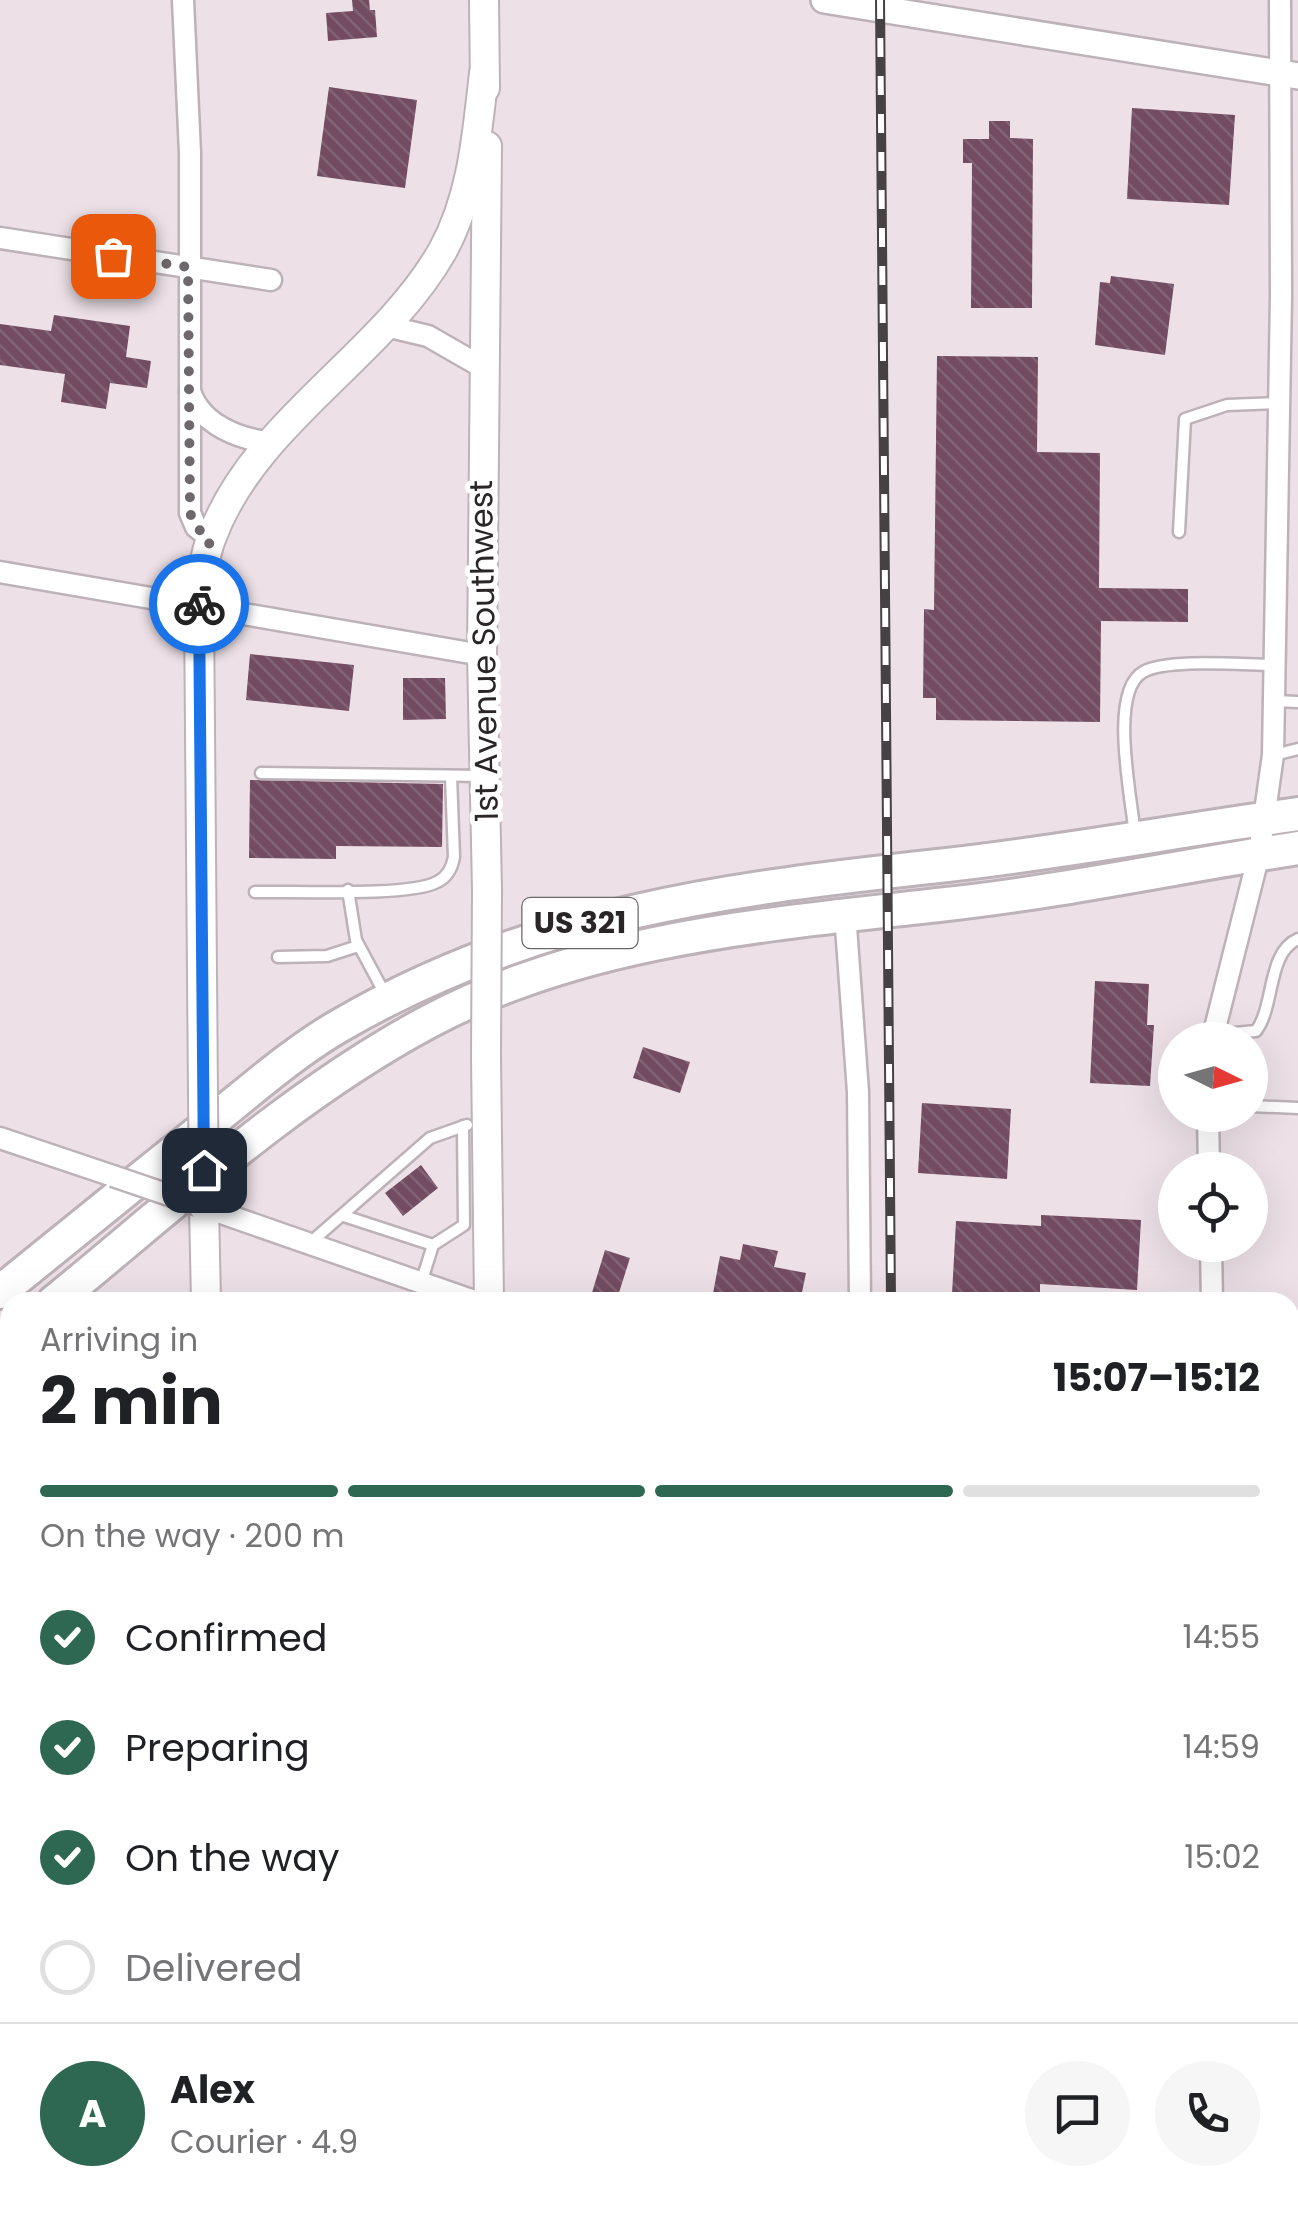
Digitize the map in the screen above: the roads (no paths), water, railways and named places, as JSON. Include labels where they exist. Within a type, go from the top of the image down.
[{"type":"highway","name":"US 321","points":[[0,1292],[285,1063],[337,1027],[520,941],[620,912],[797,880],[948,865],[1298,814]]},
{"type":"highway","name":"US 321","points":[[66,1292],[287,1111],[349,1067],[431,1020],[522,982],[623,951],[844,914],[949,904],[1298,848]]},
{"type":"highway","points":[[0,1272],[58,1245]]},
{"type":"main road","name":"1st Avenue Southwest","points":[[484,0],[488,180],[482,366],[486,1056],[475,1123],[477,1224],[487,1292]]},
{"type":"main road","points":[[206,1292],[199,606],[210,539],[246,472],[414,294],[453,231],[474,160],[484,73]]},
{"type":"street","points":[[184,0],[190,513],[196,527],[210,539]]},
{"type":"street","points":[[824,0],[880,9],[914,8],[1290,75]]},
{"type":"street","points":[[1216,1022],[1259,854],[1273,755],[1278,403],[1290,75],[1280,0]]},
{"type":"street","points":[[0,238],[271,280]]},
{"type":"street","points":[[386,326],[428,336],[482,366]]},
{"type":"street","points":[[187,380],[196,406],[212,421],[228,432],[272,444]]},
{"type":"street","points":[[0,572],[482,655]]},
{"type":"street","points":[[844,914],[858,1092],[860,1292]]},
{"type":"street","points":[[0,1138],[452,1292]]},
{"type":"street","points":[[1211,1262],[1212,1292]]},
{"type":"lane","points":[[1180,532],[1185,420],[1228,405],[1278,403]]},
{"type":"lane","points":[[1136,838],[1124,730],[1126,694],[1133,680],[1146,670],[1170,667],[1276,665]]},
{"type":"lane","points":[[1274,701],[1298,702]]},
{"type":"lane","points":[[1273,755],[1298,749]]},
{"type":"lane","points":[[260,773],[485,776]]},
{"type":"lane","points":[[255,892],[428,886],[448,874],[454,857],[451,776]]},
{"type":"lane","points":[[348,890],[358,946],[388,1000]]},
{"type":"lane","points":[[1263,1022],[1284,952],[1298,938]]},
{"type":"lane","points":[[278,957],[326,956],[358,946]]},
{"type":"lane","points":[[1268,1107],[1298,1108]]},
{"type":"lane","points":[[310,1243],[430,1138],[475,1123]]},
{"type":"lane","points":[[344,1216],[433,1245],[477,1224]]},
{"type":"lane","points":[[422,1280],[433,1245]]},
{"type":"railway","points":[[880,0],[891,1292]]}]
